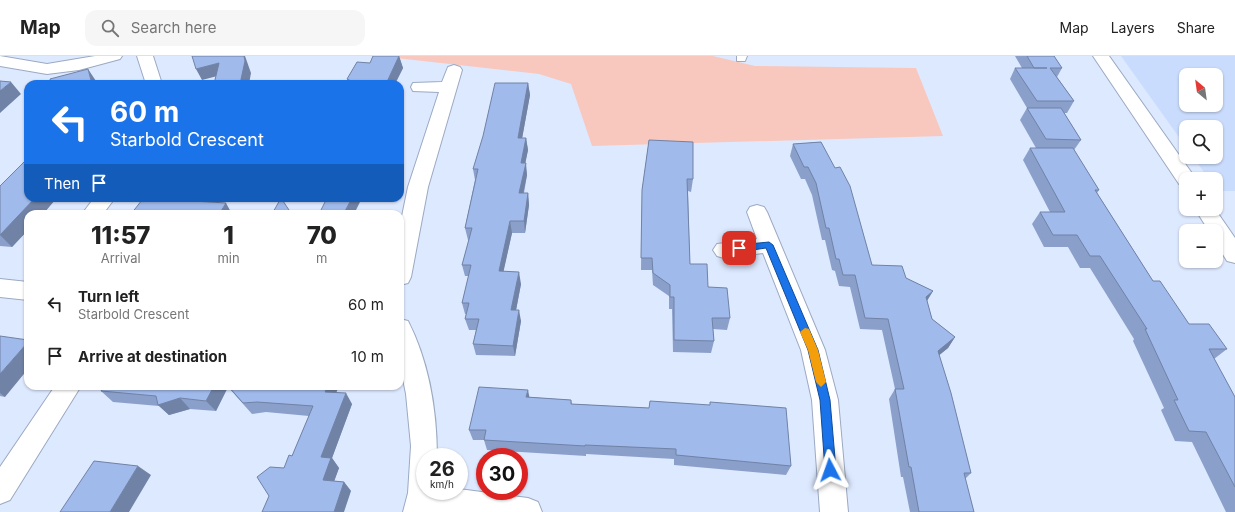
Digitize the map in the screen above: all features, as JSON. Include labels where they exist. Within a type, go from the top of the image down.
[{"type":"street","points":[[0,61],[47,69],[79,65],[114,56]]},
{"type":"street","points":[[145,56],[153,80]]},
{"type":"street","points":[[1101,56],[1181,172]]},
{"type":"street","points":[[404,257],[418,187],[452,78],[419,88]]},
{"type":"street","points":[[95,210],[102,202]]},
{"type":"street","points":[[757,212],[769,245],[813,350],[824,393],[834,512]]},
{"type":"street","points":[[1210,216],[1235,254]]},
{"type":"street","points":[[724,250],[769,245]]},
{"type":"street","points":[[0,288],[24,291]]},
{"type":"street","points":[[404,337],[417,387],[424,444],[419,505],[528,512]]},
{"type":"street","points":[[0,491],[66,390]]},
{"type":"shaded area","points":[[378,56],[713,56],[755,66],[916,68],[943,136],[592,146],[571,84],[539,74]]},
{"type":"shaded area","points":[[1121,56],[1235,56],[1235,191],[1223,191],[1223,172],[1204,172],[1198,164],[1223,164],[1223,120],[1179,120],[1179,137]]},
{"type":"building","points":[[192,56],[244,56],[245,61],[241,80],[215,80],[219,63],[196,69]]},
{"type":"building","points":[[373,56],[399,56],[388,80],[347,79],[357,62],[370,63]]},
{"type":"building","points":[[1027,56],[1054,56],[1062,68],[1050,68],[1074,101],[1037,101],[1015,68],[1034,68]]},
{"type":"building","points":[[88,69],[91,80],[50,80]]},
{"type":"building","points":[[0,81],[11,82],[0,91]]},
{"type":"building","points":[[495,83],[528,83],[518,138],[526,138],[521,163],[526,163],[519,193],[528,193],[524,221],[510,221],[499,271],[519,272],[511,310],[519,310],[513,346],[473,344],[479,319],[465,319],[469,303],[462,303],[471,265],[462,265],[472,228],[465,228],[478,169],[473,169],[483,136]]},
{"type":"building","points":[[1027,108],[1061,108],[1081,140],[1046,139]]},
{"type":"building","points":[[649,140],[693,142],[693,179],[687,179],[690,264],[707,264],[708,287],[727,288],[730,318],[712,318],[714,341],[674,340],[674,297],[670,297],[670,285],[653,273],[652,258],[641,258],[642,190]]},
{"type":"building","points":[[821,142],[835,168],[840,167],[850,186],[872,265],[902,266],[906,278],[933,291],[926,297],[932,319],[955,337],[938,351],[951,393],[971,473],[964,473],[974,512],[919,512],[895,389],[904,389],[888,319],[865,318],[855,275],[843,275],[839,259],[836,259],[829,228],[826,228],[816,183],[808,167],[804,167],[793,144]]},
{"type":"building","points":[[1030,148],[1073,148],[1099,190],[1095,190],[1153,281],[1160,281],[1189,324],[1209,324],[1227,349],[1209,349],[1235,397],[1235,487],[1206,432],[1189,431],[1174,400],[1178,400],[1145,329],[1147,329],[1100,256],[1090,256],[1077,235],[1053,235],[1040,212],[1065,212]]},
{"type":"building","points":[[24,162],[24,202],[31,202],[0,235],[0,186]]},
{"type":"building","points":[[140,202],[226,203],[222,210],[134,210]]},
{"type":"building","points":[[279,202],[284,202],[289,210],[274,210]]},
{"type":"building","points":[[325,202],[350,202],[346,210],[321,210]]},
{"type":"building","points":[[0,336],[24,339],[24,347],[0,374]]},
{"type":"building","points":[[479,387],[528,390],[526,397],[571,400],[571,404],[649,408],[650,401],[710,405],[710,402],[786,408],[791,466],[676,455],[676,449],[585,446],[484,440],[486,430],[469,430]]},
{"type":"building","points":[[212,390],[206,401],[180,398],[158,405],[156,396],[101,391]]},
{"type":"building","points":[[232,390],[326,390],[325,392],[346,393],[321,457],[331,458],[323,480],[344,482],[334,512],[262,512],[269,496],[257,477],[270,467],[284,468],[289,455],[292,456],[313,406],[257,402],[243,403]]},
{"type":"building","points":[[94,461],[138,466],[110,512],[60,512]]},
{"type":"slow traffic","points":[[805,332],[813,350],[821,382]]},
{"type":"route","points":[[739,248],[769,245],[813,350],[825,400],[830,470]]}]
